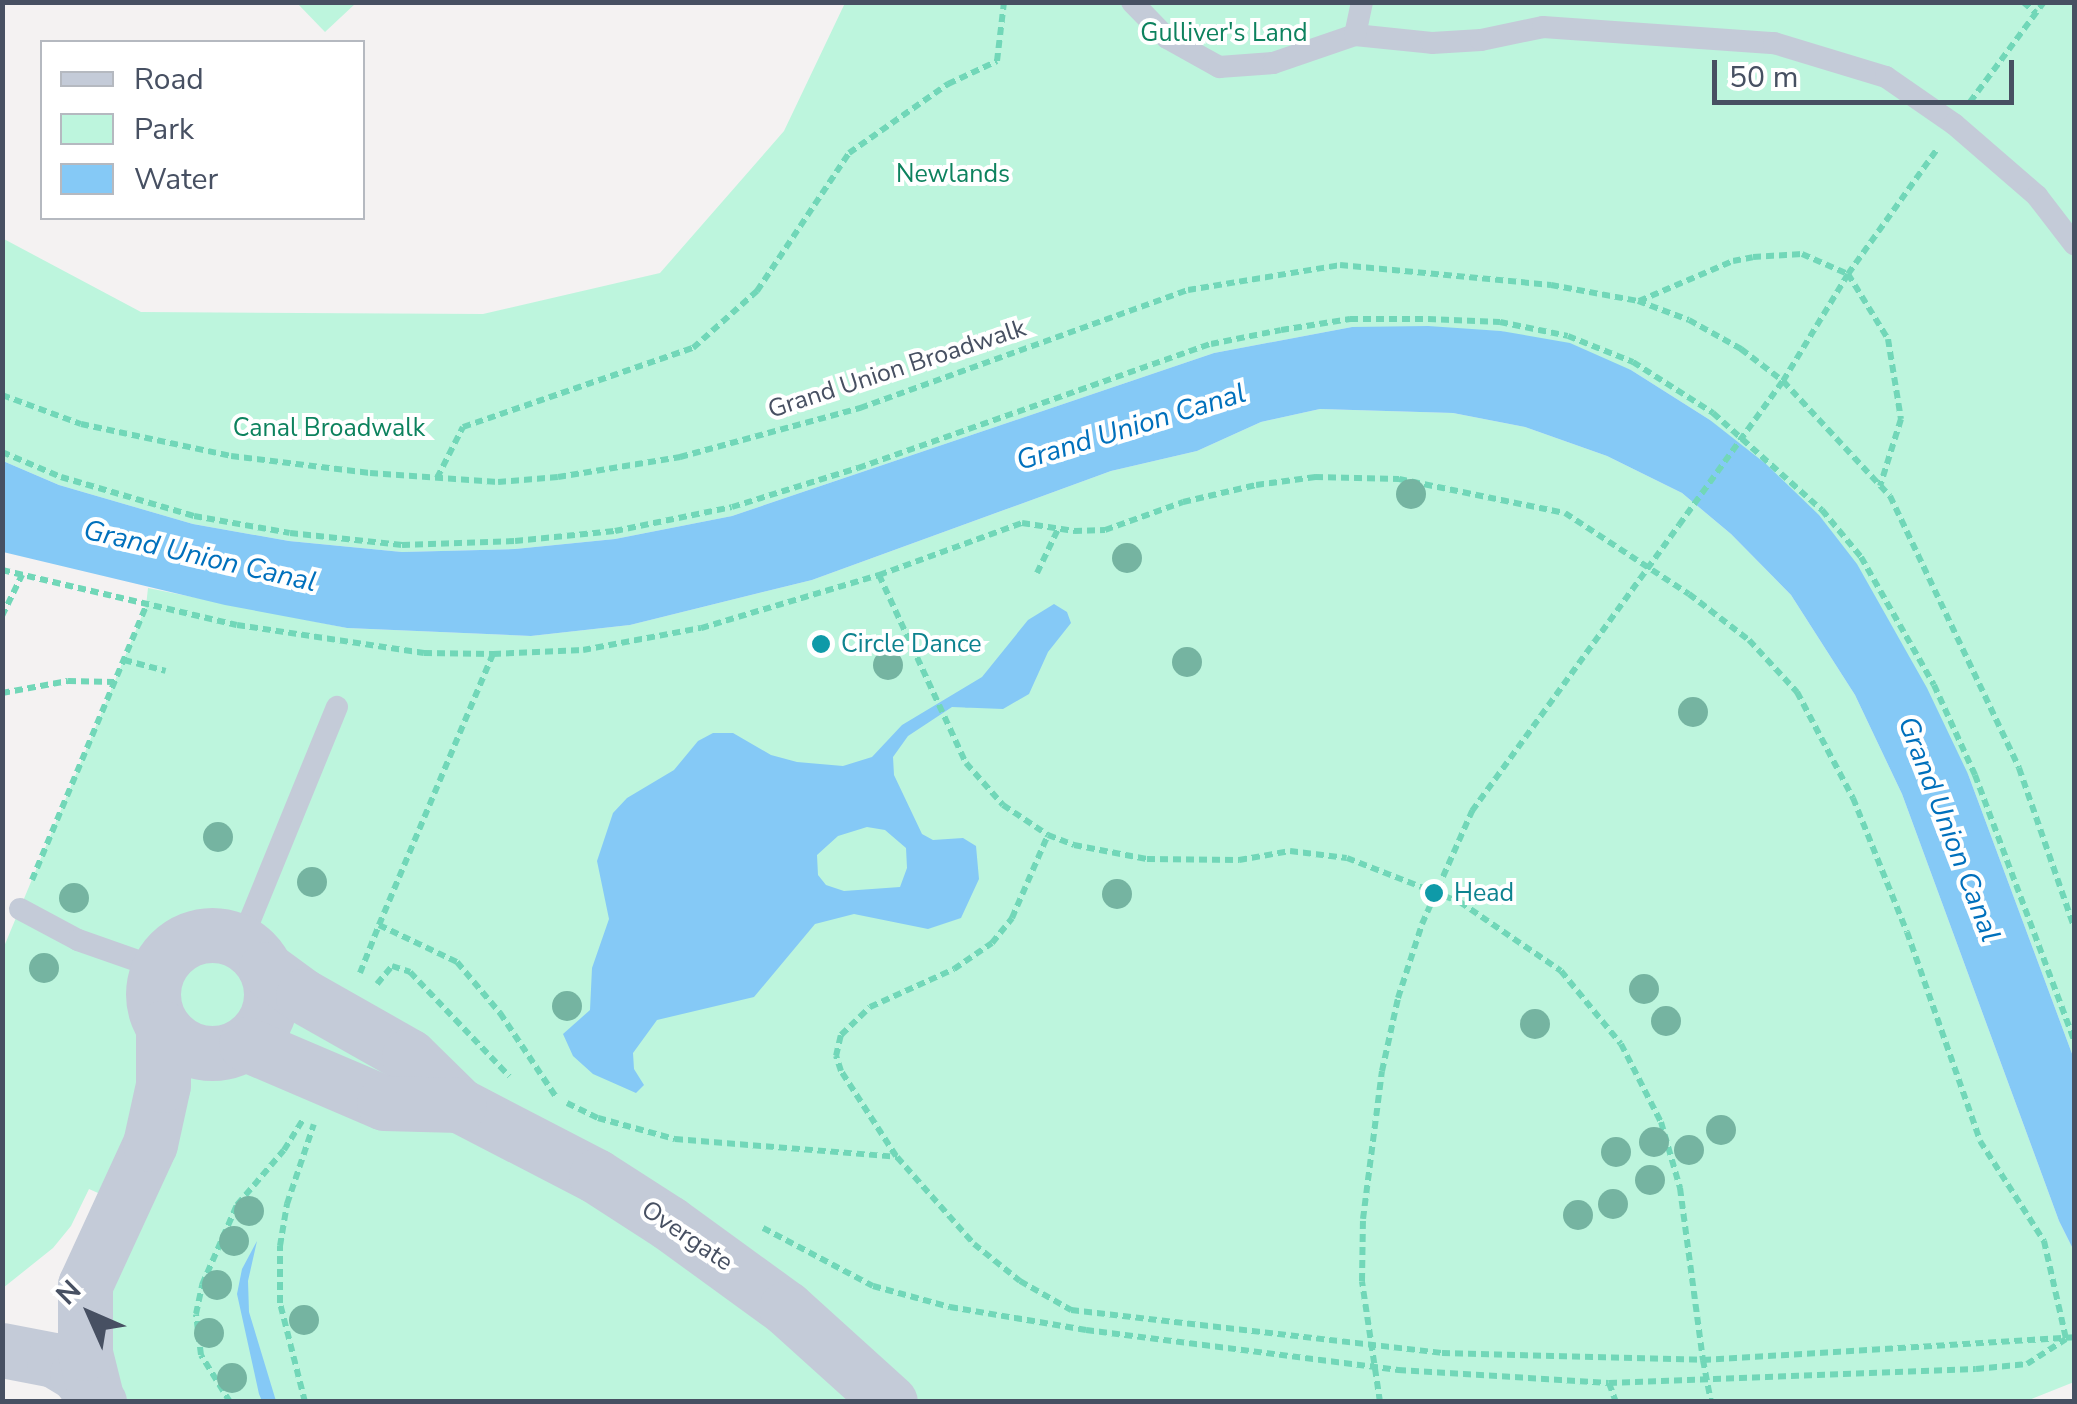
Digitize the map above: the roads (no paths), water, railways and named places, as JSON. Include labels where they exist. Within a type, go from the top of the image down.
[{"type":"street","points":[[97,1397],[85,1353],[85,1286],[150,1144],[162,1085],[162,1028],[152,999],[158,968],[169,952],[204,935],[254,956],[271,985],[267,1018],[150,1144]]},
{"type":"street","name":"Overgate","points":[[254,956],[349,1022],[410,1056],[460,1105],[596,1176],[683,1232],[786,1308],[890,1402]]},
{"type":"street","points":[[162,1028],[194,1052],[240,1047]]},
{"type":"street","name":"Overgate","points":[[240,1047],[384,1103],[460,1105]]},
{"type":"street","points":[[2,1350],[85,1286]]},
{"type":"street","points":[[2,1350],[54,1360],[97,1397]]},
{"type":"lane","points":[[1132,2],[1139,14],[1167,38],[1219,67],[1274,63],[1355,35],[1432,43],[1481,40],[1543,27],[1774,42],[1886,77],[1954,124],[2037,196],[2074,244]]},
{"type":"lane","points":[[1355,35],[1362,2]]},
{"type":"lane","points":[[254,956],[337,706]]},
{"type":"lane","points":[[20,909],[78,940],[158,968]]},
{"type":"water","name":"Grand Union Canal","points":[[1428,326],[1501,331],[1570,343],[1631,370],[1710,420],[1766,464],[1819,515],[1857,564],[1927,688],[1968,774],[2074,1059],[2074,1251],[2059,1221],[1902,794],[1855,695],[1791,595],[1731,534],[1682,493],[1607,456],[1525,427],[1453,413],[1320,409],[1261,422],[1197,451],[1111,471],[812,580],[630,625],[531,636],[347,628],[225,605],[3,552],[3,461],[59,485],[193,524],[289,541],[402,552],[515,549],[615,539],[732,516],[1214,353],[1352,327]]},
{"type":"water","points":[[1054,604],[1067,612],[1071,623],[1048,652],[1029,694],[1003,709],[952,707],[908,736],[893,757],[894,775],[922,834],[933,840],[963,838],[976,846],[979,879],[961,918],[928,929],[854,914],[815,924],[754,997],[657,1020],[633,1053],[634,1069],[644,1085],[636,1093],[593,1074],[573,1056],[563,1034],[590,1010],[592,968],[609,919],[597,861],[613,813],[627,798],[674,770],[698,741],[713,733],[733,733],[771,755],[797,762],[843,766],[872,757],[902,725],[982,677],[1028,620]],"holes":[[[867,827],[885,830],[906,848],[907,868],[900,887],[844,891],[826,885],[818,875],[817,855],[838,836]]]},
{"type":"water","points":[[257,1241],[248,1281],[249,1312],[276,1401],[262,1401],[259,1394],[237,1294],[242,1269]]},
{"type":"place","name":"Circle Dance","points":[[821,644]]},
{"type":"place","name":"Head","points":[[1434,893]]},
{"type":"park label","name":"Gulliver's Land","points":[[1224,33]]},
{"type":"park label","name":"Newlands","points":[[953,174]]},
{"type":"park label","name":"Canal Broadwalk","points":[[329,428]]}]
